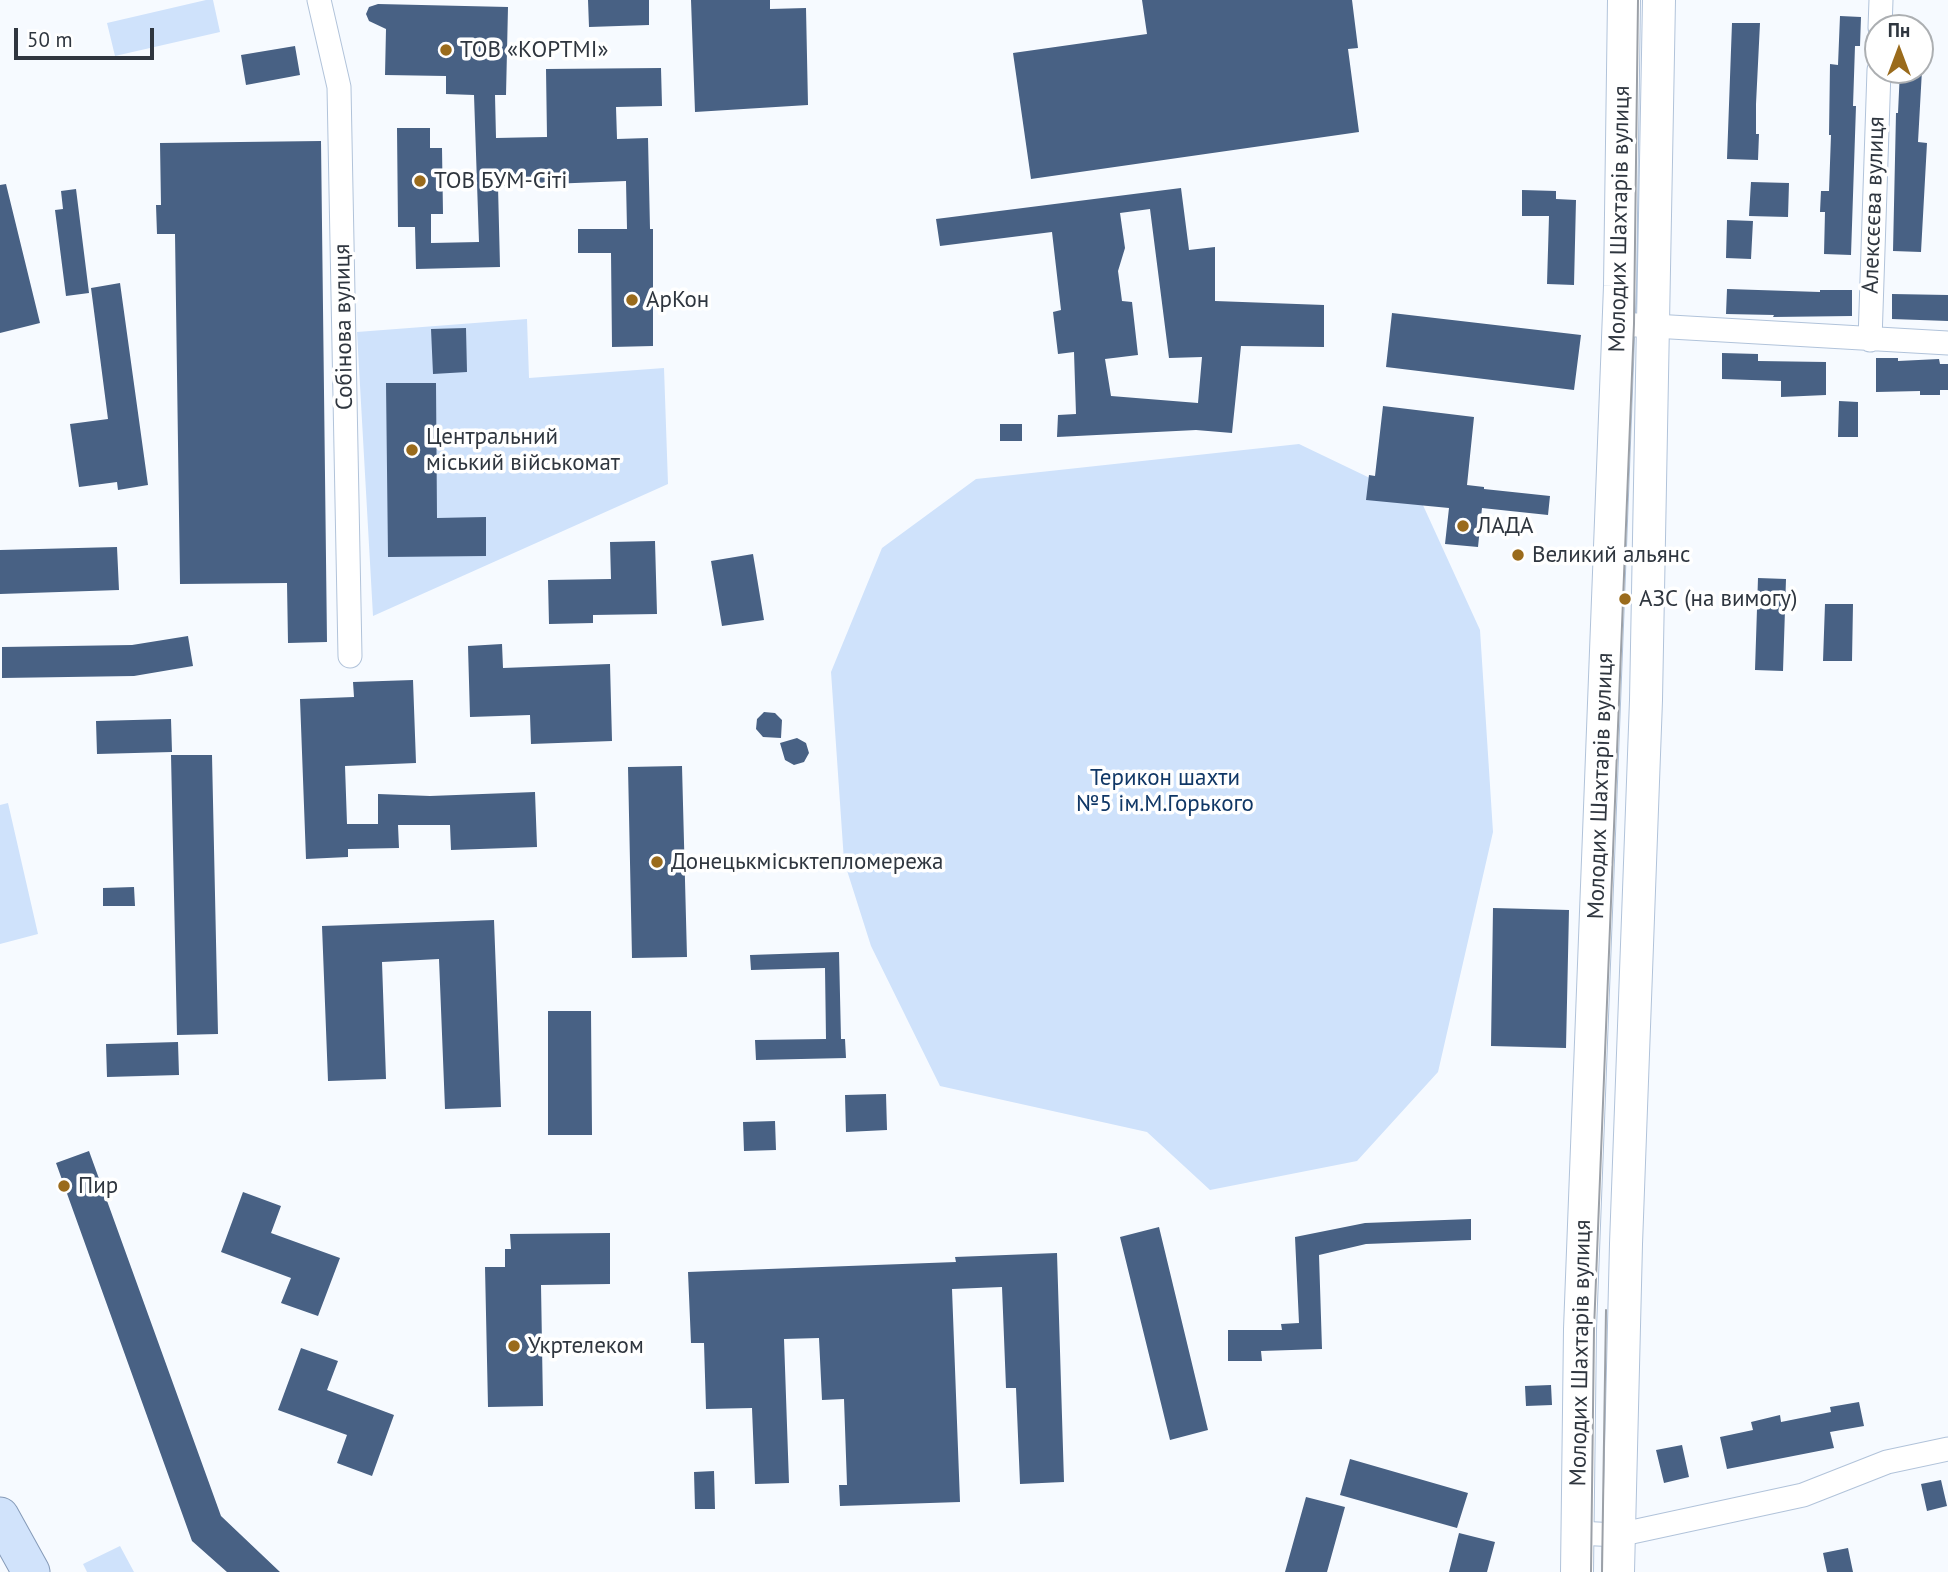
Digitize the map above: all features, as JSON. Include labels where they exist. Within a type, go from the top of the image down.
[{"type":"main road","name":"Молодих Шахтарів вулиця","points":[[1577,1572],[1580,1329],[1619,324],[1624,0]]},
{"type":"main road","name":"Молодих Шахтарів вулиця","points":[[1618,1572],[1646,700],[1659,0]]},
{"type":"main road","points":[[0,1517],[31,1572]]},
{"type":"street","name":"Собінова вулиця","points":[[319,0],[339,87],[350,656]]},
{"type":"street","name":"Алексєєва вулиця","points":[[1870,340],[1879,84]]},
{"type":"street","points":[[1619,324],[1948,343]]},
{"type":"street","points":[[1577,1533],[1618,1535],[1803,1495],[1887,1462],[1948,1450]]},
{"type":"green space","points":[[213,0],[220,32],[115,56],[107,23]]},
{"type":"green space","points":[[527,319],[529,378],[664,368],[668,484],[373,616],[357,332]]},
{"type":"green space","name":"Терикон шахти №5 ім.М.Горького","points":[[1299,444],[1422,503],[1480,630],[1493,832],[1438,1072],[1357,1161],[1210,1190],[1147,1132],[940,1086],[871,946],[844,861],[831,672],[882,548],[976,479]]},
{"type":"green space","points":[[8,803],[38,934],[0,944],[0,805]]},
{"type":"green space","points":[[120,1546],[134,1572],[87,1572],[83,1564]]},
{"type":"building","points":[[588,0],[649,0],[649,25],[589,27]]},
{"type":"building","points":[[691,0],[770,0],[770,9],[806,8],[808,105],[695,112]]},
{"type":"building","points":[[1142,0],[1352,0],[1358,48],[1348,49],[1359,132],[1031,179],[1013,53],[1147,34]]},
{"type":"building","points":[[378,4],[508,7],[506,95],[495,95],[496,138],[547,137],[546,69],[661,68],[662,106],[616,107],[617,139],[648,138],[650,229],[653,229],[653,346],[612,347],[611,253],[578,253],[578,229],[627,229],[626,181],[498,186],[500,267],[416,269],[415,227],[398,227],[397,128],[430,128],[430,148],[442,148],[443,214],[431,214],[431,243],[479,242],[474,95],[446,94],[446,76],[385,75],[386,29],[369,21],[366,14],[369,7]]},
{"type":"building","points":[[1840,16],[1861,17],[1860,46],[1855,46],[1853,106],[1856,106],[1851,255],[1824,254],[1825,212],[1820,212],[1821,191],[1829,191],[1830,64],[1838,65]]},
{"type":"building","points":[[1732,23],[1760,23],[1756,104],[1758,160],[1727,159]]},
{"type":"building","points":[[295,46],[300,75],[246,85],[241,55]]},
{"type":"building","points":[[1899,84],[1921,84],[1918,142],[1927,143],[1921,252],[1893,251]]},
{"type":"building","points":[[321,141],[327,642],[288,643],[287,583],[180,584],[175,234],[157,234],[156,205],[161,205],[160,143]]},
{"type":"building","points":[[1751,182],[1789,183],[1788,217],[1749,216]]},
{"type":"building","points":[[6,184],[40,323],[0,333],[0,185]]},
{"type":"building","points":[[1181,188],[1189,250],[1215,247],[1215,301],[1324,305],[1324,347],[1241,346],[1232,433],[1196,430],[1057,437],[1058,415],[1076,414],[1074,352],[1058,354],[1053,312],[1061,310],[1052,232],[940,246],[936,219]],"holes":[[[1150,209],[1169,358],[1202,357],[1198,403],[1111,396],[1105,359],[1138,355],[1132,302],[1122,301],[1118,271],[1125,248],[1120,213]]]},
{"type":"building","points":[[76,189],[89,293],[66,296],[55,210],[63,209],[61,191]]},
{"type":"building","points":[[1522,190],[1556,191],[1556,199],[1576,200],[1574,285],[1547,284],[1549,216],[1522,216]]},
{"type":"building","points":[[1727,220],[1753,221],[1751,259],[1726,258]]},
{"type":"building","points":[[120,283],[148,485],[118,490],[117,482],[79,487],[70,424],[108,419],[91,288]]},
{"type":"building","points":[[1727,289],[1820,292],[1852,290],[1852,316],[1773,317],[1774,315],[1726,314]]},
{"type":"building","points":[[1892,294],[1948,295],[1948,321],[1892,319]]},
{"type":"building","points":[[1392,313],[1581,335],[1574,390],[1386,367]]},
{"type":"building","points":[[466,328],[467,372],[433,374],[431,329]]},
{"type":"building","points":[[1722,353],[1758,354],[1758,361],[1826,362],[1826,395],[1781,397],[1781,381],[1722,379]]},
{"type":"building","points":[[1876,358],[1898,358],[1898,361],[1939,359],[1940,364],[1948,364],[1948,390],[1940,390],[1940,395],[1920,395],[1920,391],[1876,392]]},
{"type":"building","name":"Центральний міський військомат","points":[[386,383],[436,383],[437,518],[486,517],[486,556],[388,557]]},
{"type":"building","points":[[1839,401],[1858,402],[1858,437],[1838,437]]},
{"type":"building","points":[[1383,406],[1474,417],[1467,485],[1550,496],[1548,515],[1482,508],[1478,547],[1445,544],[1449,508],[1366,500],[1369,475],[1375,476]]},
{"type":"building","points":[[1000,424],[1022,424],[1022,441],[1000,441]]},
{"type":"building","points":[[655,541],[657,614],[593,615],[593,623],[549,624],[548,580],[611,579],[610,542]]},
{"type":"building","points":[[117,547],[119,590],[0,594],[0,550]]},
{"type":"building","points":[[753,554],[764,620],[722,626],[711,561]]},
{"type":"building","points":[[1758,578],[1786,579],[1783,671],[1755,670]]},
{"type":"building","points":[[1825,604],[1853,604],[1852,661],[1823,661]]},
{"type":"building","points":[[188,636],[193,666],[134,676],[2,678],[2,647],[132,645]]},
{"type":"building","points":[[502,644],[503,668],[610,664],[612,741],[531,744],[530,715],[470,717],[468,646]]},
{"type":"building","points":[[413,680],[416,763],[345,766],[347,824],[378,824],[378,794],[430,796],[535,792],[537,847],[451,850],[450,825],[398,825],[399,848],[348,849],[348,857],[306,859],[300,699],[354,697],[353,682]]},
{"type":"building","points":[[764,712],[775,713],[782,720],[781,738],[763,737],[756,729],[757,719]]},
{"type":"building","points":[[171,719],[172,752],[97,754],[96,721]]},
{"type":"building","points":[[797,738],[806,743],[809,753],[804,762],[794,765],[785,760],[780,743]]},
{"type":"building","points":[[171,755],[212,755],[218,1034],[177,1035]]},
{"type":"building","name":"Донецькміськтепломережа","points":[[682,766],[687,957],[632,958],[628,767]]},
{"type":"building","points":[[134,887],[135,906],[103,906],[103,888]]},
{"type":"building","points":[[1493,908],[1569,910],[1566,1048],[1491,1046]]},
{"type":"building","points":[[494,920],[501,1107],[445,1109],[439,959],[382,962],[386,1079],[328,1081],[322,926]]},
{"type":"building","points":[[839,952],[841,1039],[845,1039],[846,1058],[756,1060],[755,1040],[826,1039],[825,968],[751,970],[750,955]]},
{"type":"building","points":[[548,1011],[591,1011],[592,1135],[548,1135]]},
{"type":"building","points":[[178,1042],[179,1075],[107,1077],[106,1044]]},
{"type":"building","points":[[886,1094],[887,1130],[846,1132],[845,1095]]},
{"type":"building","points":[[775,1121],[776,1150],[744,1151],[743,1122]]},
{"type":"building","points":[[89,1151],[221,1516],[280,1572],[227,1572],[192,1541],[56,1163]]},
{"type":"building","points":[[243,1192],[281,1206],[271,1233],[340,1258],[318,1316],[281,1303],[291,1278],[221,1252]]},
{"type":"building","points":[[1471,1219],[1471,1240],[1366,1244],[1319,1255],[1322,1349],[1261,1351],[1262,1361],[1228,1361],[1228,1330],[1282,1330],[1281,1324],[1299,1323],[1295,1237],[1365,1223]]},
{"type":"building","points":[[1159,1227],[1208,1430],[1170,1440],[1120,1237]]},
{"type":"building","name":"Укртелеком","points":[[610,1233],[610,1284],[541,1285],[543,1406],[488,1407],[485,1267],[505,1267],[505,1249],[511,1249],[510,1234]]},
{"type":"building","points":[[1057,1253],[1064,1482],[1020,1484],[1016,1388],[1006,1388],[1002,1287],[952,1289],[960,1502],[840,1506],[839,1485],[847,1485],[844,1399],[822,1400],[819,1338],[784,1339],[789,1483],[755,1484],[752,1408],[706,1409],[704,1343],[691,1343],[688,1272],[956,1262],[955,1257]]},
{"type":"building","points":[[301,1348],[338,1361],[327,1390],[394,1415],[372,1476],[337,1463],[347,1435],[278,1410]]},
{"type":"building","points":[[1551,1385],[1552,1405],[1526,1406],[1525,1386]]},
{"type":"building","points":[[1859,1402],[1864,1426],[1830,1432],[1834,1448],[1727,1469],[1720,1437],[1753,1430],[1751,1422],[1780,1415],[1781,1422],[1831,1412],[1830,1407]]},
{"type":"building","points":[[1682,1445],[1689,1477],[1664,1483],[1656,1450]]},
{"type":"building","points":[[1350,1459],[1468,1493],[1457,1528],[1340,1495]]},
{"type":"building","points":[[714,1471],[715,1509],[695,1509],[694,1472]]},
{"type":"building","points":[[1941,1480],[1947,1506],[1927,1511],[1921,1484]]},
{"type":"building","points":[[1306,1497],[1345,1507],[1327,1572],[1285,1572]]},
{"type":"building","points":[[1459,1533],[1495,1542],[1487,1572],[1449,1572]]},
{"type":"building","points":[[1848,1548],[1853,1572],[1827,1572],[1823,1553]]},
{"type":"tram line","points":[[1591,1572],[1594,1329],[1634,324],[1638,0]]},
{"type":"tram line","points":[[1602,1572],[1606,1310]]},
{"type":"place","name":"ТОВ «КОРТМІ»","points":[[446,50]]},
{"type":"place","name":"ТОВ БУМ-Сіті","points":[[420,181]]},
{"type":"place","name":"АрКон","points":[[632,300]]},
{"type":"place","name":"Центральний міський військомат","points":[[412,450]]},
{"type":"place","name":"ЛАДА","points":[[1463,526]]},
{"type":"place","name":"Великий альянс","points":[[1518,555]]},
{"type":"place","name":"АЗС (на вимогу)","points":[[1625,599]]},
{"type":"place","name":"Донецькміськтепломережа","points":[[657,862]]},
{"type":"place","name":"Пир","points":[[64,1186]]},
{"type":"place","name":"Укртелеком","points":[[514,1346]]}]
